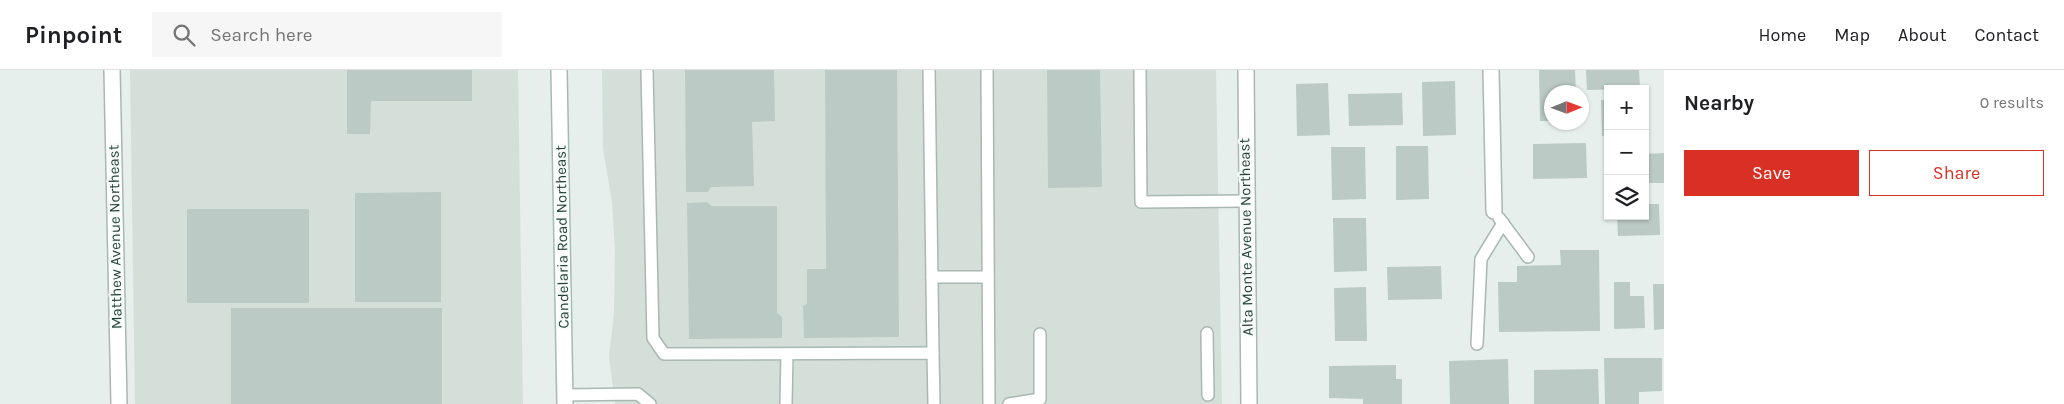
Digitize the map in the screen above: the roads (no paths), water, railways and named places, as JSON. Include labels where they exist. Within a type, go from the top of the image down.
[{"type":"street","name":"Matthew Avenue Northeast","points":[[112,70],[119,404]]},
{"type":"street","name":"Candelaria Road Northeast","points":[[559,70],[564,400]]},
{"type":"street","name":"Alta Monte Avenue Northeast","points":[[1246,70],[1249,404]]},
{"type":"street","points":[[1491,70],[1494,211]]},
{"type":"lane","points":[[647,70],[652,338],[664,354],[933,353]]},
{"type":"lane","points":[[930,70],[934,404]]},
{"type":"lane","points":[[987,70],[989,404]]},
{"type":"lane","points":[[1140,70],[1141,202],[1246,201]]},
{"type":"lane","points":[[1494,211],[1528,257]]},
{"type":"lane","points":[[1477,344],[1481,259],[1503,223]]},
{"type":"lane","points":[[932,277],[988,277]]},
{"type":"lane","points":[[1207,333],[1208,395]]},
{"type":"lane","points":[[1009,404],[1040,399],[1040,334]]},
{"type":"lane","points":[[786,404],[787,354]]},
{"type":"lane","points":[[564,400],[638,394],[650,404]]}]
